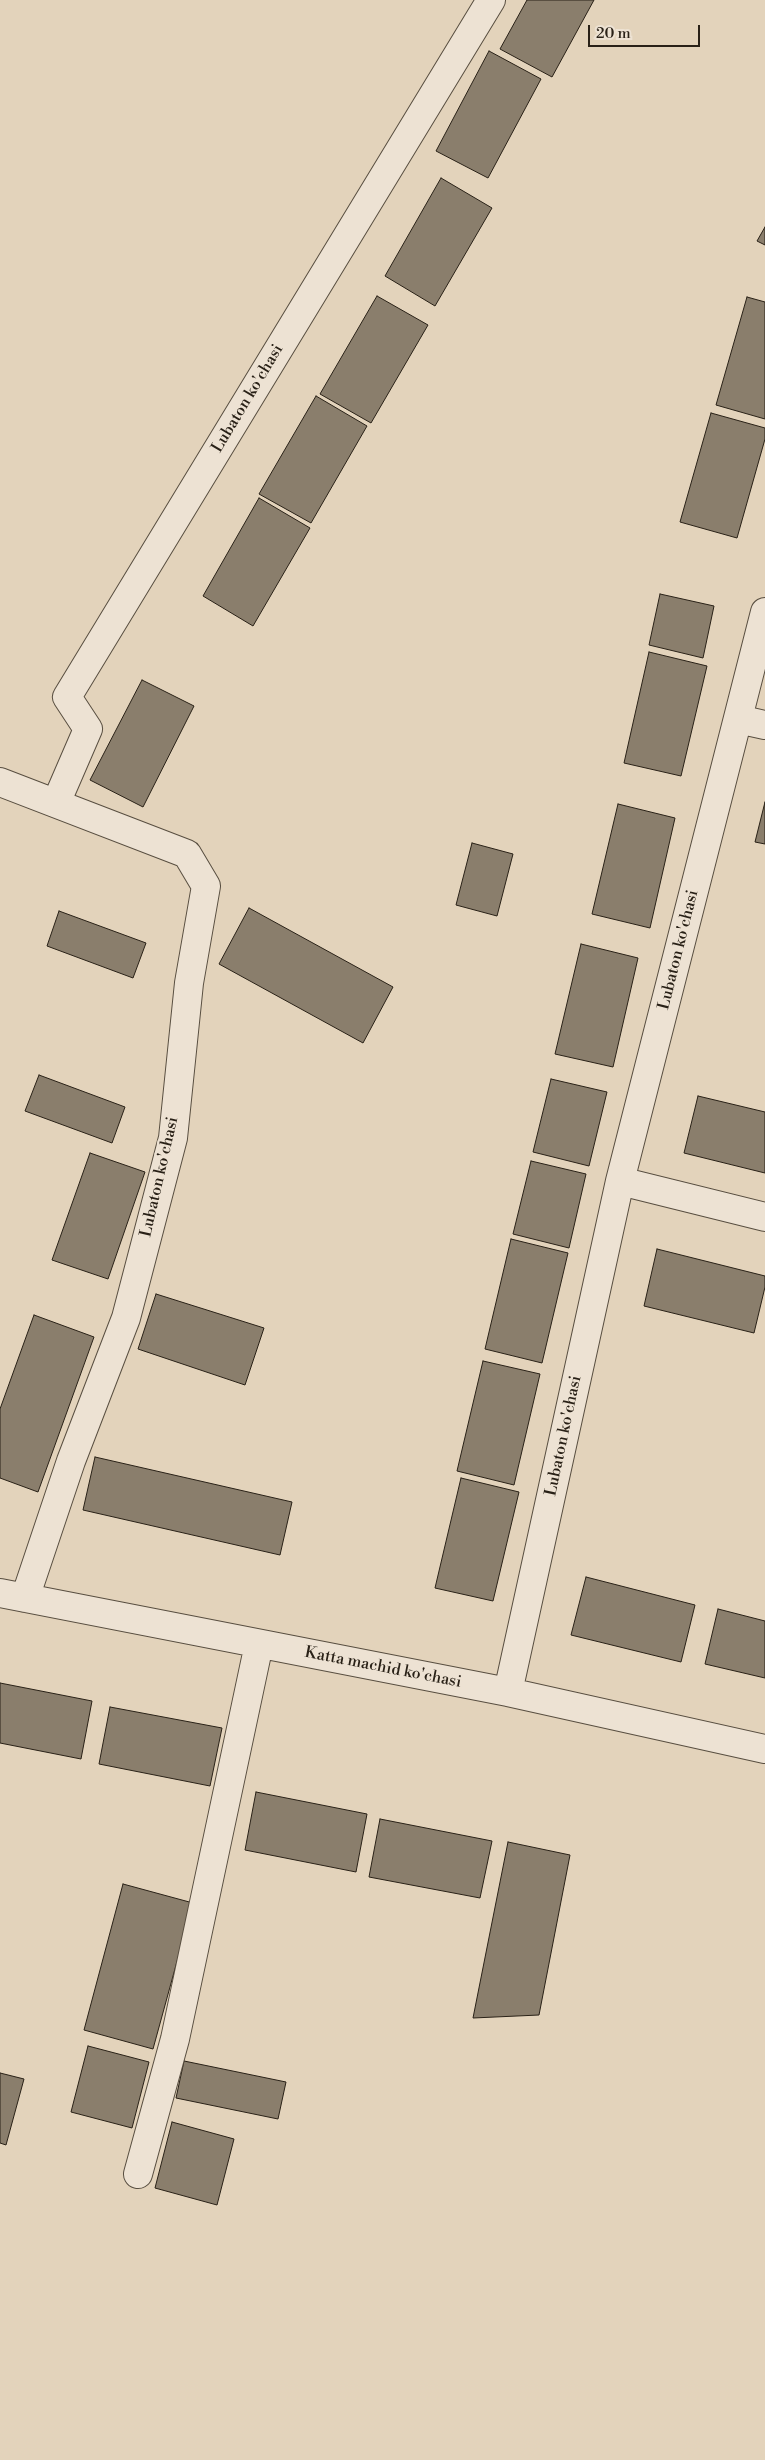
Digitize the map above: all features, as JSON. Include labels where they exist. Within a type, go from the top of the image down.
[{"type":"street","name":"Lubaton ko'chasi","points":[[56,803],[88,729],[67,697],[491,0]]},
{"type":"street","name":"Lubaton ko'chasi","points":[[508,1692],[620,1181],[765,612]]},
{"type":"street","points":[[738,719],[765,725]]},
{"type":"street","name":"Lubaton ko'chasi","points":[[0,782],[187,854],[206,886],[189,983],[173,1138],[126,1318],[72,1461],[12,1596]]},
{"type":"street","points":[[620,1181],[765,1217]]},
{"type":"street","name":"Katta machid ko'chasi","points":[[12,1596],[508,1692],[765,1749]]},
{"type":"street","points":[[138,2174],[175,2039],[259,1644]]},
{"type":"building","points":[[527,0],[594,0],[552,77],[500,49]]},
{"type":"building","points":[[489,51],[541,79],[488,178],[436,151]]},
{"type":"building","points":[[441,178],[492,208],[435,306],[385,276]]},
{"type":"building","points":[[765,227],[765,245],[757,241]]},
{"type":"building","points":[[377,296],[428,325],[371,423],[320,394]]},
{"type":"building","points":[[747,297],[765,302],[765,419],[716,405]]},
{"type":"building","points":[[316,396],[367,426],[311,523],[259,494]]},
{"type":"building","points":[[711,413],[765,428],[765,439],[737,538],[680,522]]},
{"type":"building","points":[[259,498],[310,528],[253,626],[203,596]]},
{"type":"building","points":[[660,594],[714,606],[703,658],[649,645]]},
{"type":"building","points":[[649,652],[707,666],[681,776],[624,763]]},
{"type":"building","points":[[142,680],[194,706],[143,807],[90,780]]},
{"type":"building","points":[[765,802],[765,844],[755,842]]},
{"type":"building","points":[[618,804],[675,818],[650,928],[592,914]]},
{"type":"building","points":[[472,843],[513,854],[497,916],[456,905]]},
{"type":"building","points":[[249,908],[393,987],[363,1043],[219,964]]},
{"type":"building","points":[[59,911],[146,943],[133,978],[47,946]]},
{"type":"building","points":[[581,944],[638,958],[613,1067],[555,1054]]},
{"type":"building","points":[[39,1075],[125,1107],[112,1143],[25,1111]]},
{"type":"building","points":[[551,1079],[607,1092],[589,1166],[533,1152]]},
{"type":"building","points":[[698,1096],[765,1112],[765,1173],[684,1153]]},
{"type":"building","points":[[90,1153],[145,1172],[108,1279],[52,1260]]},
{"type":"building","points":[[531,1161],[586,1174],[569,1248],[513,1234]]},
{"type":"building","points":[[511,1239],[568,1253],[542,1363],[485,1349]]},
{"type":"building","points":[[657,1249],[765,1276],[765,1287],[754,1333],[644,1306]]},
{"type":"building","points":[[156,1294],[264,1328],[245,1385],[138,1349]]},
{"type":"building","points":[[34,1315],[94,1337],[38,1492],[0,1478],[0,1409]]},
{"type":"building","points":[[483,1361],[540,1374],[514,1485],[457,1471]]},
{"type":"building","points":[[95,1457],[292,1502],[280,1555],[83,1510]]},
{"type":"building","points":[[461,1478],[519,1492],[493,1601],[435,1588]]},
{"type":"building","points":[[586,1577],[695,1605],[681,1662],[571,1635]]},
{"type":"building","points":[[718,1609],[765,1621],[765,1678],[705,1664]]},
{"type":"building","points":[[0,1683],[92,1701],[81,1759],[0,1743]]},
{"type":"building","points":[[110,1707],[222,1728],[210,1786],[99,1764]]},
{"type":"building","points":[[256,1792],[367,1814],[356,1872],[245,1850]]},
{"type":"building","points":[[380,1819],[492,1841],[480,1898],[369,1877]]},
{"type":"building","points":[[508,1842],[570,1855],[539,2015],[473,2018]]},
{"type":"building","points":[[123,1884],[193,1903],[153,2049],[84,2030]]},
{"type":"building","points":[[88,2046],[149,2062],[132,2128],[71,2112]]},
{"type":"building","points":[[184,2061],[286,2082],[278,2119],[176,2098]]},
{"type":"building","points":[[0,2073],[24,2079],[6,2145],[0,2143]]},
{"type":"building","points":[[172,2122],[234,2139],[217,2205],[155,2188]]}]
